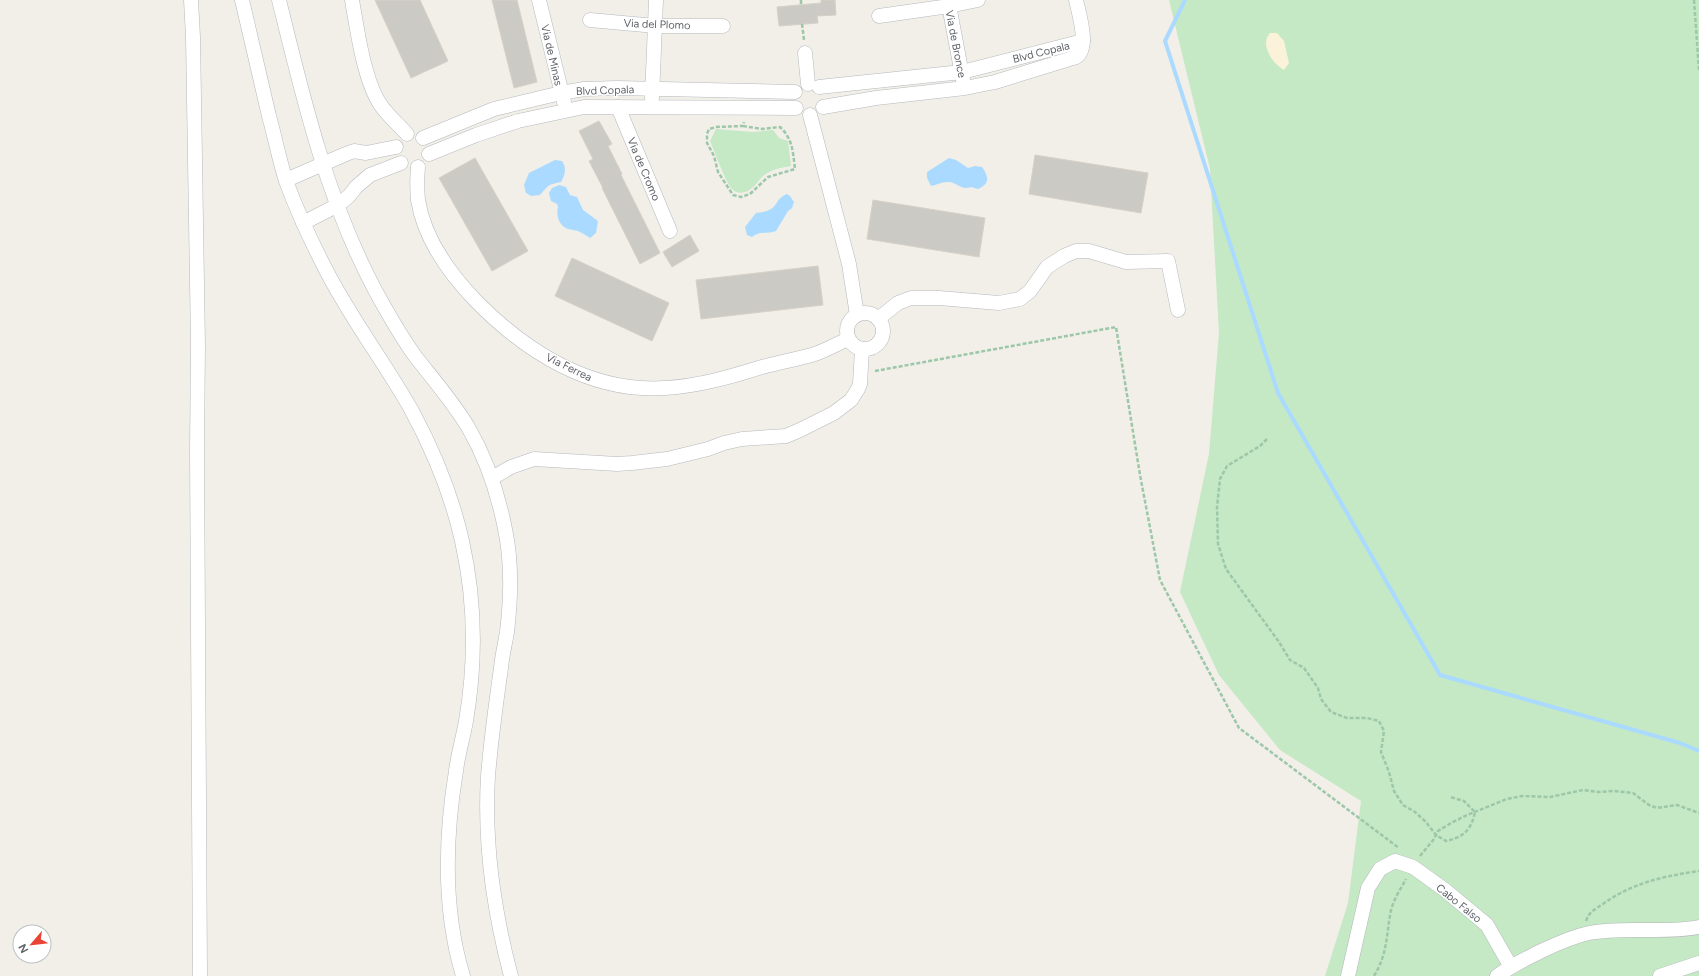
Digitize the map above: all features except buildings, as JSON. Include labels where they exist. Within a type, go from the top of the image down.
[{"type":"street","points":[[191,0],[198,344],[197,451],[200,976]]},
{"type":"street","points":[[242,0],[286,180],[303,223],[328,273],[367,340],[411,410],[432,449],[448,491],[462,539],[470,582],[472,630],[471,671],[466,720],[456,770],[449,822],[447,873],[452,920],[462,976]]},
{"type":"street","points":[[279,0],[300,86],[323,165],[357,255],[379,297],[414,355],[467,426],[492,478],[506,531],[510,593],[507,632],[501,667],[488,777],[488,830],[494,892],[501,936],[511,976]]},
{"type":"street","points":[[352,0],[363,55],[375,94],[385,111],[407,134]]},
{"type":"street","name":"Via de Minas","points":[[539,0],[566,110]]},
{"type":"street","points":[[651,107],[656,26],[656,0]]},
{"type":"street","points":[[879,16],[949,3],[978,0]]},
{"type":"street","points":[[1076,0],[1083,41]]},
{"type":"street","name":"Via de Bronce","points":[[949,3],[965,88]]},
{"type":"street","name":"Via del Plomo","points":[[590,20],[656,26],[723,26]]},
{"type":"street","name":"Blvd Copala","points":[[423,138],[494,110],[561,93],[616,88],[795,92],[798,88],[813,85],[962,72],[1083,41],[1082,51],[1076,57],[995,82],[965,88],[876,98],[823,107],[820,111],[810,115],[804,114],[796,108],[584,107],[518,121],[476,135],[429,154]]},
{"type":"street","points":[[805,53],[813,85],[824,96],[823,107]]},
{"type":"street","points":[[795,92],[794,103],[796,108]]},
{"type":"street","name":"Via de Cromo","points":[[618,107],[670,231]]},
{"type":"street","points":[[810,115],[849,264],[857,315]]},
{"type":"street","points":[[407,134],[418,135],[423,138],[429,148],[427,159],[418,167],[412,168],[401,163],[398,159],[396,147],[402,137],[407,134]]},
{"type":"street","points":[[286,180],[354,152],[366,153],[396,147]]},
{"type":"street","points":[[303,223],[338,205],[370,175],[401,163]]},
{"type":"street","name":"Via Ferrea","points":[[418,167],[417,188],[423,216],[439,254],[452,273],[493,318],[517,338],[541,354],[579,374],[612,385],[638,388],[686,386],[716,381],[815,354],[848,339]]},
{"type":"street","points":[[878,319],[898,303],[911,298],[939,298],[999,303],[1020,299],[1030,291],[1047,267],[1076,251],[1089,251],[1126,262],[1168,260],[1178,310]]},
{"type":"street","points":[[868,313],[878,319],[883,329],[881,340],[873,348],[862,350],[852,344],[848,339],[847,328],[849,323],[857,315],[868,313]]},
{"type":"street","points":[[492,478],[512,467],[534,459],[617,464],[632,463],[667,459],[742,439],[786,436],[834,413],[851,400],[858,389],[862,350]]},
{"type":"street","name":"Cabo Falso","points":[[1348,976],[1368,888],[1380,869],[1395,861],[1413,868],[1445,890],[1487,925],[1511,966]]},
{"type":"street","points":[[1497,976],[1511,966],[1588,933],[1635,929],[1689,929],[1699,927]]},
{"type":"street","points":[[1660,976],[1699,964]]},
{"type":"path","points":[[801,0],[801,5]]},
{"type":"path","points":[[1694,0],[1699,70]]},
{"type":"path","points":[[743,126],[747,107]]},
{"type":"path","points":[[716,126],[743,126],[762,128],[780,127],[787,132],[792,142],[795,169],[776,173],[768,177],[750,194],[741,197],[733,194],[718,172],[714,156],[707,143],[707,134],[709,129],[716,126]]},
{"type":"path","points":[[860,374],[1116,327],[1140,475],[1160,580],[1239,728],[1404,852]]},
{"type":"path","points":[[1267,439],[1260,446],[1227,466],[1220,479],[1217,508],[1218,544],[1226,569],[1290,660],[1304,668],[1318,688],[1321,700],[1331,712],[1347,718],[1367,718],[1379,721],[1384,731],[1381,752],[1389,772],[1394,791],[1403,805],[1420,817],[1436,834],[1446,841],[1460,838],[1473,823],[1475,812]]},
{"type":"path","points":[[1374,976],[1387,945],[1391,909],[1401,887],[1438,831],[1451,823],[1507,799],[1522,796],[1550,797],[1583,790],[1599,792],[1614,791],[1633,794],[1649,805],[1657,808],[1677,806],[1699,813]]},
{"type":"path","points":[[1450,797],[1464,801],[1475,812]]},
{"type":"path","points":[[1588,933],[1586,921],[1588,914],[1622,891],[1646,882],[1699,872]]},
{"type":"green space","points":[[1169,0],[1699,0],[1699,976],[1325,976],[1348,903],[1361,801],[1280,750],[1219,675],[1180,592],[1209,454],[1219,333],[1210,169]]},
{"type":"green space","points":[[716,129],[753,132],[773,130],[779,138],[788,141],[791,166],[769,172],[747,191],[739,193],[734,191],[726,180],[710,141]]},
{"type":"sand","points":[[1270,33],[1277,33],[1284,41],[1289,63],[1284,70],[1272,59],[1269,54],[1266,43]]},
{"type":"water","points":[[949,158],[956,160],[968,168],[975,166],[982,167],[987,177],[985,185],[978,189],[971,187],[964,188],[950,182],[943,182],[931,186],[927,178],[927,172]]},
{"type":"water","points":[[555,160],[562,161],[565,166],[561,182],[549,186],[540,195],[531,196],[526,193],[524,185],[529,173]]},
{"type":"water","points":[[559,185],[566,187],[570,195],[577,197],[583,210],[598,221],[596,233],[590,238],[578,231],[565,228],[560,223],[557,214],[557,204],[551,201],[549,193],[552,188]]},
{"type":"water","points":[[787,194],[794,202],[792,208],[788,211],[776,231],[758,234],[752,237],[747,235],[745,227],[756,213],[764,212],[773,208],[782,196]]},
{"type":"waterway","points":[[1185,0],[1165,41],[1278,393],[1440,675],[1680,743],[1699,751]]}]
